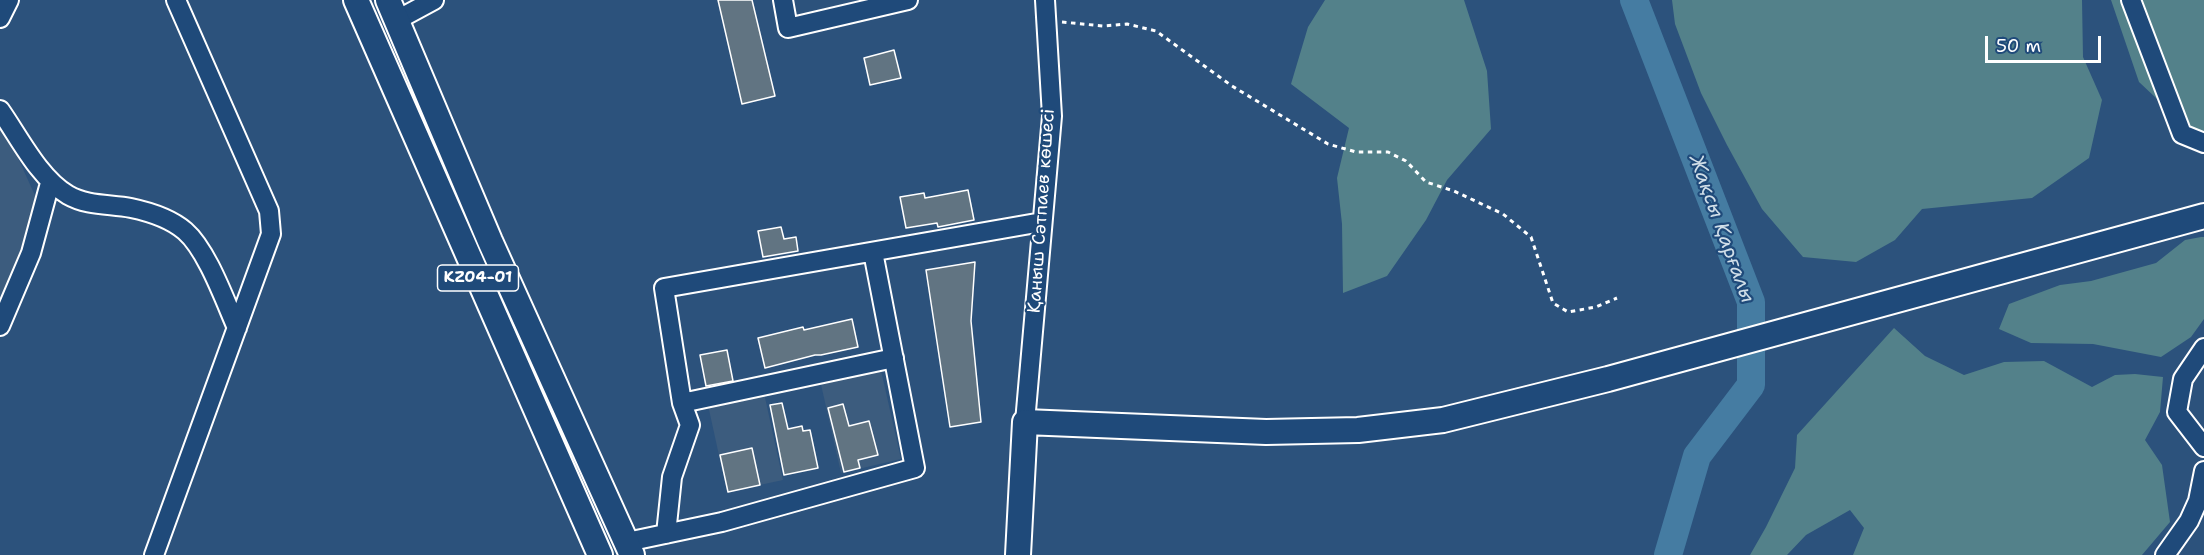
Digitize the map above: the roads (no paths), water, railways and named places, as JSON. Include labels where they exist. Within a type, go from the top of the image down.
[{"type":"main road","name":"KZ04-01","points":[[356,0],[600,555]]},
{"type":"main road","name":"KZ04-01","points":[[393,10],[499,261],[629,549]]},
{"type":"main road","points":[[395,89],[421,78]]},
{"type":"main road","points":[[1018,555],[1025,422],[1266,432],[1358,430],[1443,420],[1608,379],[2204,216]]},
{"type":"street","points":[[0,18],[9,0]]},
{"type":"street","points":[[154,555],[272,234],[269,211],[176,0]]},
{"type":"street","points":[[393,10],[434,0]]},
{"type":"street","points":[[783,0],[788,28],[908,0]]},
{"type":"street","name":"Қаныш Сәтпаев көшесі","points":[[1025,422],[1052,116],[1045,0]]},
{"type":"street","points":[[2131,0],[2182,134],[2204,143]]},
{"type":"street","points":[[0,110],[50,183],[70,196],[99,205],[131,208],[164,218],[186,232],[201,252],[237,328]]},
{"type":"street","points":[[0,326],[31,253],[50,183]]},
{"type":"street","points":[[666,534],[672,477],[690,425],[682,403],[664,288],[1042,222]]},
{"type":"street","points":[[629,549],[666,534],[722,522],[915,468],[873,252]]},
{"type":"street","points":[[2204,348],[2183,379],[2177,412],[2204,447]]},
{"type":"street","points":[[682,403],[894,358]]},
{"type":"street","points":[[2165,555],[2188,521],[2198,501],[2204,471]]},
{"type":"waterway","name":"Жақсы Қарғалы","points":[[1634,0],[1751,302],[1751,385],[1697,456],[1668,555]]}]
